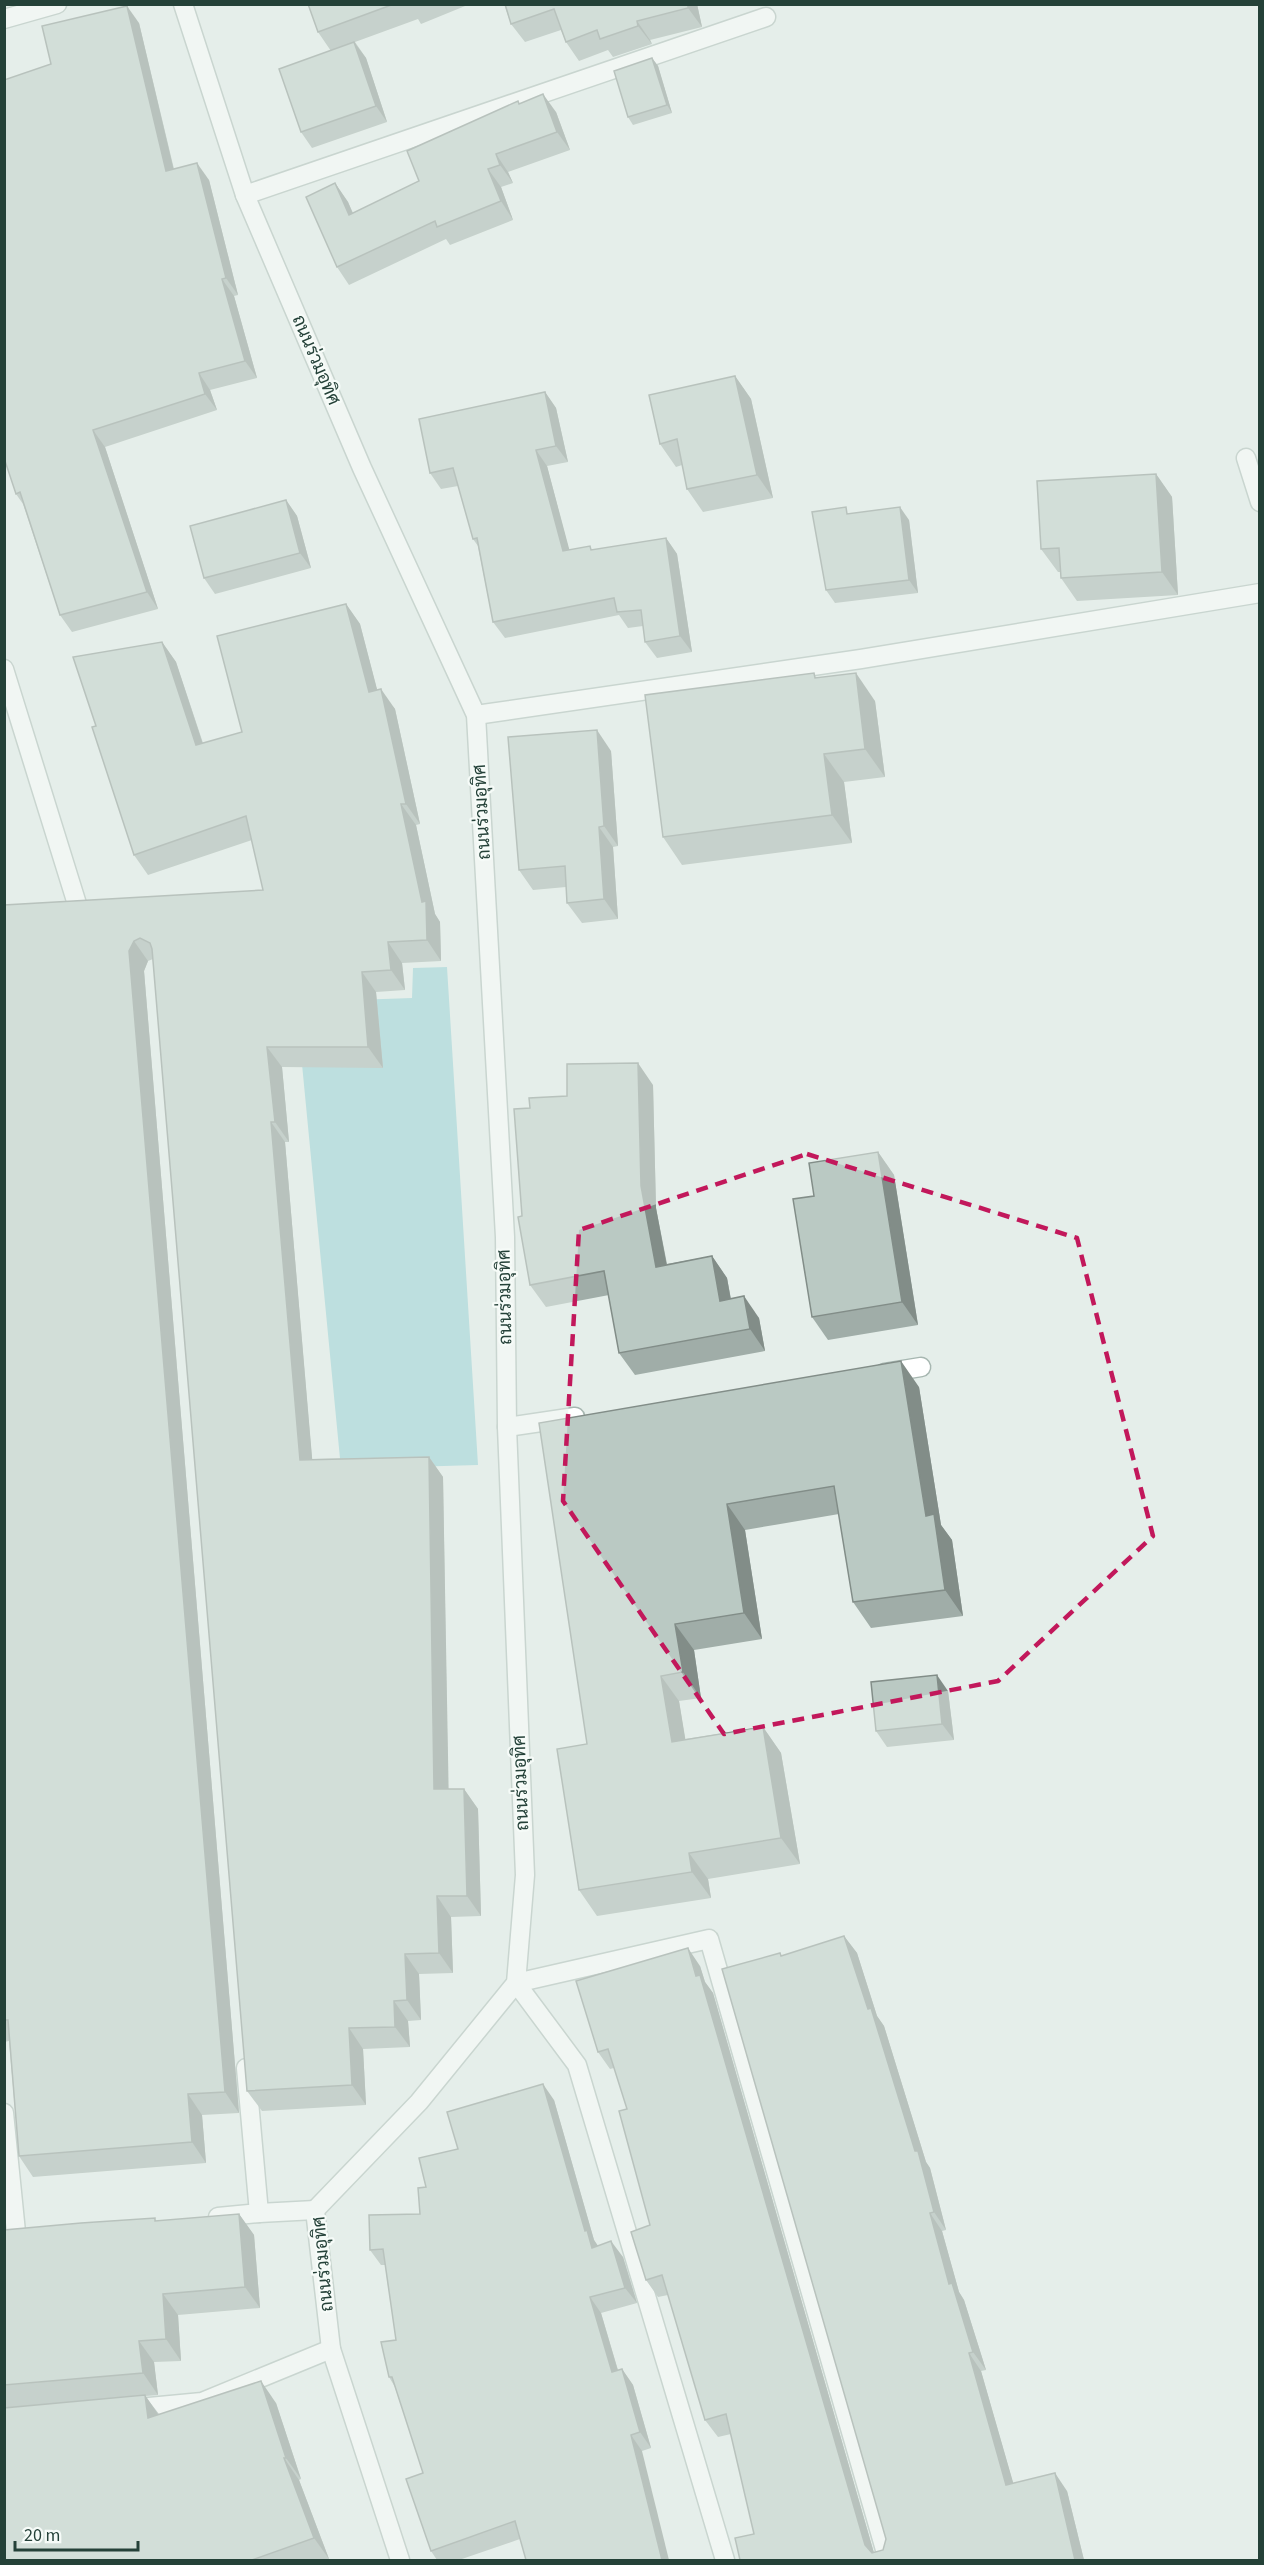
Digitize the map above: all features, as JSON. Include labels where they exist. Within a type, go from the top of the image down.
[{"type":"street","points":[[4,19],[57,4]]},
{"type":"street","name":"ถนนร่วมอุทิศ","points":[[183,4],[245,195],[362,468],[476,715],[504,1237],[507,1427],[525,1875],[516,1983],[419,2103],[315,2210],[331,2349],[400,2560]]},
{"type":"street","points":[[245,195],[766,17]]},
{"type":"street","points":[[1245,458],[1260,502]]},
{"type":"street","points":[[476,715],[873,657],[1260,593]]},
{"type":"street","points":[[4,669],[77,904]]},
{"type":"street","points":[[862,1376],[921,1367]]},
{"type":"street","points":[[507,1427],[590,1415]]},
{"type":"street","points":[[725,2560],[577,2065],[516,1983],[709,1939],[888,2560]]},
{"type":"street","points":[[245,2045],[259,2212]]},
{"type":"street","points":[[4,2113],[11,2242],[40,2239]]},
{"type":"street","points":[[201,2219],[259,2212],[315,2210]]},
{"type":"street","points":[[109,2410],[202,2402],[331,2349]]},
{"type":"highlighted area","points":[[807,1154],[1077,1238],[1153,1536],[998,1681],[724,1734],[563,1501],[579,1230]]},
{"type":"water","points":[[447,967],[478,1465],[341,1469],[296,1002],[412,998],[413,968]]},
{"type":"building","points":[[308,4],[394,4],[318,32]]},
{"type":"building","points":[[505,4],[688,4],[688,8],[637,21],[638,26],[600,39],[597,30],[566,42],[554,9],[511,24]]},
{"type":"building","points":[[127,6],[166,171],[197,163],[226,278],[222,279],[245,361],[199,373],[205,394],[93,430],[147,592],[60,615],[20,492],[16,494],[4,458],[4,80],[51,64],[42,26]]},
{"type":"building","points":[[354,42],[376,106],[301,132],[279,69]]},
{"type":"building","points":[[652,58],[667,105],[628,117],[614,71]]},
{"type":"building","points":[[543,94],[557,132],[496,154],[500,165],[488,169],[501,201],[437,227],[435,221],[337,267],[306,197],[335,183],[349,215],[419,181],[407,151],[518,101],[519,104]]},
{"type":"building","points":[[735,376],[757,475],[687,489],[677,439],[660,444],[649,395]]},
{"type":"building","points":[[545,392],[556,446],[536,450],[563,551],[590,546],[591,550],[666,538],[680,636],[645,642],[641,610],[617,612],[614,598],[493,622],[477,538],[473,539],[453,468],[430,473],[419,419]]},
{"type":"building","points":[[1156,474],[1162,572],[1061,578],[1059,548],[1041,549],[1037,481]]},
{"type":"building","points":[[286,500],[300,553],[204,578],[190,526]]},
{"type":"building","points":[[846,507],[847,514],[900,507],[909,580],[826,590],[812,512]]},
{"type":"building","points":[[346,604],[369,692],[381,689],[406,804],[401,804],[422,902],[426,901],[427,940],[388,942],[391,970],[362,972],[368,1047],[267,1047],[275,1122],[271,1122],[300,1460],[429,1457],[434,1789],[464,1789],[467,1896],[437,1896],[439,1953],[405,1954],[407,2000],[394,2001],[395,2027],[349,2028],[352,2085],[247,2091],[152,949],[150,943],[140,938],[134,941],[129,951],[225,2092],[188,2094],[192,2142],[19,2156],[8,2020],[4,2020],[4,905],[263,890],[246,816],[134,855],[92,727],[96,726],[73,657],[162,642],[196,745],[242,732],[217,636]]},
{"type":"building","points":[[814,673],[815,678],[856,673],[865,749],[824,754],[832,815],[663,837],[645,695]]},
{"type":"building","points":[[597,730],[604,826],[599,827],[604,899],[567,903],[565,866],[519,870],[508,737]]},
{"type":"building","points":[[638,1063],[641,1186],[656,1267],[712,1256],[720,1301],[744,1296],[750,1329],[619,1353],[604,1271],[530,1285],[518,1217],[522,1216],[514,1109],[530,1108],[529,1098],[567,1096],[567,1064]]},
{"type":"building","points":[[878,1152],[902,1302],[812,1317],[793,1199],[814,1196],[809,1163]]},
{"type":"building","points":[[901,1361],[926,1516],[934,1514],[945,1590],[853,1602],[834,1486],[727,1504],[744,1613],[675,1624],[683,1672],[661,1676],[672,1742],[763,1727],[781,1838],[689,1853],[692,1872],[579,1890],[557,1749],[587,1744],[539,1423]]},
{"type":"building","points":[[937,1675],[942,1724],[876,1731],[871,1682]]},
{"type":"building","points":[[844,1936],[868,2009],[871,2008],[915,2151],[918,2151],[934,2212],[930,2213],[949,2284],[952,2283],[973,2352],[969,2353],[1006,2485],[1055,2473],[1075,2560],[740,2560],[735,2538],[754,2534],[726,2414],[705,2420],[662,2275],[646,2280],[631,2232],[650,2225],[619,2111],[627,2109],[608,2049],[598,2052],[576,1981],[688,1948],[696,1976],[700,1975],[865,2545],[872,2553],[883,2550],[886,2539],[722,1969],[780,1953],[781,1956]]},
{"type":"building","points":[[543,2084],[585,2231],[587,2230],[592,2248],[611,2241],[625,2288],[590,2297],[612,2372],[622,2369],[640,2432],[631,2435],[662,2560],[526,2560],[515,2521],[431,2551],[406,2479],[423,2473],[392,2377],[389,2377],[381,2342],[396,2340],[383,2249],[370,2250],[369,2215],[420,2214],[418,2188],[426,2187],[419,2158],[458,2149],[447,2112]]},
{"type":"building","points":[[239,2214],[245,2287],[163,2294],[166,2339],[139,2341],[143,2373],[4,2385],[4,2230]]},
{"type":"building","points":[[261,2381],[286,2458],[284,2458],[314,2538],[252,2560],[4,2560],[4,2408],[145,2395],[148,2418]]}]
